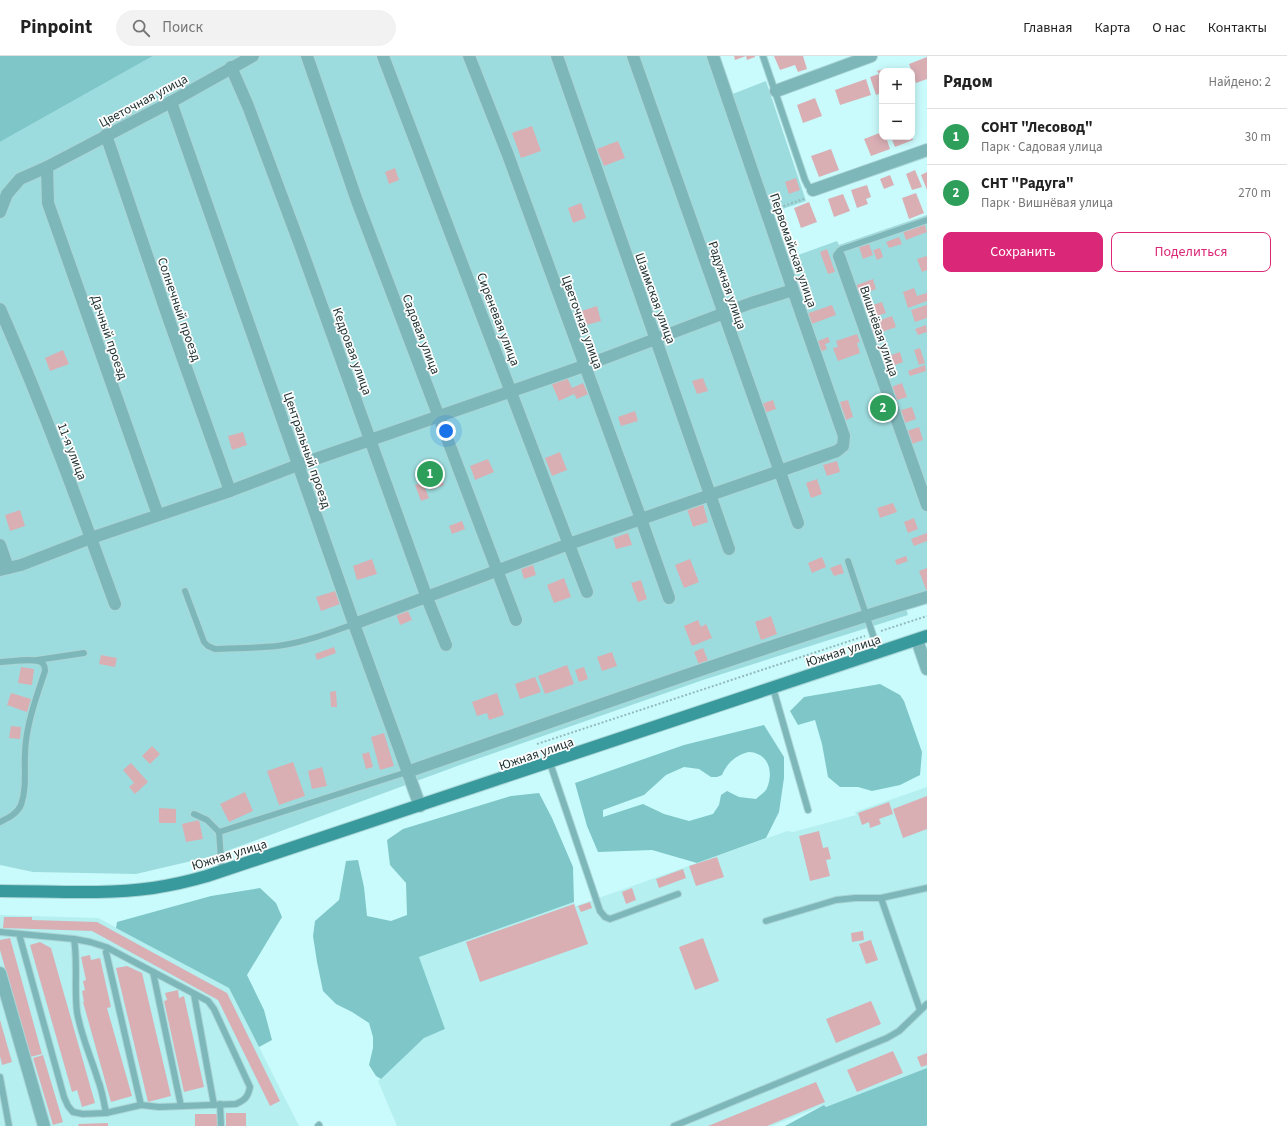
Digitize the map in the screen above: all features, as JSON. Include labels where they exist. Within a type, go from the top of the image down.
[{"type":"main road","name":"Южная улица","points":[[0,891],[92,892],[152,888],[180,883],[222,872],[922,638]]},
{"type":"street","name":"Цветочная улица","points":[[0,212],[8,194],[20,179],[171,102],[253,56]]},
{"type":"street","name":"Садовая улица","points":[[307,56],[357,201],[516,620]]},
{"type":"street","name":"Сиреневая улица","points":[[383,56],[512,391],[587,592]]},
{"type":"street","name":"Цветочная улица","points":[[469,56],[508,155],[584,366],[642,519],[669,598]]},
{"type":"street","name":"Шаимская улица","points":[[557,56],[729,549]]},
{"type":"street","name":"Радужная улица","points":[[633,56],[798,523]]},
{"type":"street","name":"Первомайская улица","points":[[713,56],[792,290],[844,436],[843,446],[837,451],[780,471]]},
{"type":"street","points":[[776,91],[871,56]]},
{"type":"street","name":"Кедровая улица","points":[[231,67],[256,128],[427,598],[446,645]]},
{"type":"street","name":"Центральный проезд","points":[[171,102],[354,624],[420,806]]},
{"type":"street","name":"Солнечный проезд","points":[[106,135],[157,287],[230,491]]},
{"type":"street","points":[[813,190],[927,150]]},
{"type":"street","name":"Дачный проезд","points":[[46,167],[48,203],[158,515]]},
{"type":"street","name":"Вишнёвая улица","points":[[839,256],[927,505]]},
{"type":"street","points":[[0,545],[4,569],[21,565],[91,538],[230,491],[298,465],[584,366],[792,290]]},
{"type":"street","name":"11-я улица","points":[[0,309],[25,366],[115,604]]},
{"type":"street","points":[[354,624],[569,544],[780,471]]},
{"type":"street","points":[[407,772],[662,683],[867,615],[927,597]]},
{"type":"street","points":[[922,638],[927,669]]},
{"type":"street","points":[[0,972],[44,1126]]},
{"type":"lane","points":[[763,56],[805,180],[808,186],[813,190]]},
{"type":"lane","points":[[839,256],[839,251],[842,249],[927,220]]},
{"type":"lane","points":[[848,561],[879,653]]},
{"type":"lane","points":[[185,591],[204,642],[208,646],[215,649],[277,646],[300,642],[322,636],[354,624]]},
{"type":"lane","points":[[0,662],[35,660],[84,653]]},
{"type":"lane","points":[[0,822],[15,814],[20,806],[25,792],[25,752],[28,726],[45,672],[44,666],[41,662],[35,660]]},
{"type":"lane","points":[[772,688],[808,810]]},
{"type":"lane","points":[[550,763],[600,911],[605,917],[610,919],[678,894]]},
{"type":"lane","points":[[219,832],[407,772]]},
{"type":"lane","points":[[194,814],[207,820],[219,832],[222,872]]},
{"type":"lane","points":[[766,921],[836,900],[881,898],[927,888]]},
{"type":"lane","points":[[881,898],[920,1010]]},
{"type":"lane","points":[[0,932],[74,939],[106,947],[208,1001],[214,1009],[250,1087],[249,1095],[244,1101],[236,1104],[159,1107],[141,1105],[106,1113],[83,1114],[73,1112],[68,1106],[64,1097],[19,934]]},
{"type":"lane","points":[[74,939],[76,952],[77,1012],[81,1031],[98,1080],[106,1113]]},
{"type":"lane","points":[[106,952],[141,1105]]},
{"type":"lane","points":[[153,972],[181,1106]]},
{"type":"lane","points":[[194,994],[221,1126]]},
{"type":"lane","points":[[674,1126],[887,1038],[899,1031],[927,1004]]},
{"type":"lane","points":[[0,1077],[3,1105],[9,1126]]},
{"type":"path","points":[[766,213],[808,198],[813,190]]},
{"type":"path","points":[[537,744],[927,616]]},
{"type":"shaded area","points":[[0,56],[153,56],[0,142]]},
{"type":"shaded area","points":[[153,56],[718,56],[730,95],[766,81],[806,201],[771,213],[787,259],[837,241],[839,245],[927,215],[927,594],[904,601],[908,615],[703,680],[460,765],[213,856],[136,874],[33,872],[0,865],[0,142]]},
{"type":"shaded area","points":[[880,684],[900,695],[904,701],[922,752],[920,775],[900,785],[872,791],[858,787],[840,787],[828,777],[822,744],[815,720],[798,725],[790,711],[804,697]]},
{"type":"shaded area","points":[[764,725],[784,757],[784,778],[779,812],[766,838],[697,863],[652,850],[598,852],[587,826],[575,783],[684,745]],"holes":[[[744,753],[756,753],[765,759],[768,764],[770,775],[766,789],[756,799],[739,797],[727,791],[721,795],[719,805],[713,814],[689,821],[664,814],[643,804],[603,817],[603,810],[644,795],[666,775],[684,767],[699,769],[711,777],[717,777],[722,775],[729,763],[736,757]]]},
{"type":"shaded area","points":[[927,787],[927,1068],[826,1107],[824,1105],[772,1126],[397,1126],[378,1081],[424,1038],[445,1029],[419,957],[574,902],[576,906],[787,831],[793,832],[856,815],[855,812]]},
{"type":"shaded area","points":[[539,793],[552,818],[573,867],[574,902],[419,957],[445,1029],[424,1038],[381,1079],[376,1076],[369,1065],[373,1048],[373,1037],[369,1023],[336,1004],[323,991],[317,962],[313,936],[315,921],[339,900],[346,861],[358,860],[364,887],[367,916],[391,921],[407,915],[406,883],[390,865],[387,840],[403,829],[511,796]]},
{"type":"shaded area","points":[[260,888],[276,903],[282,917],[247,975],[264,1010],[272,1040],[259,1047],[229,988],[116,928],[117,922],[211,896]]},
{"type":"shaded area","points":[[0,915],[98,918],[229,988],[299,1126],[0,1126]]},
{"type":"shaded area","points":[[927,1068],[926,1126],[785,1126],[824,1105],[826,1107]]},
{"type":"building","points":[[734,56],[746,56],[735,60]]},
{"type":"building","points":[[746,56],[755,56],[755,57],[747,60]]},
{"type":"building","points":[[774,56],[803,56],[807,69],[798,72],[795,65],[780,70]]},
{"type":"building","points":[[927,57],[927,79],[916,83],[915,68],[910,68],[909,64]]},
{"type":"building","points":[[879,74],[879,94],[876,95],[870,77]]},
{"type":"building","points":[[866,79],[871,95],[840,105],[835,90]]},
{"type":"building","points":[[815,98],[822,116],[803,123],[797,105]]},
{"type":"building","points":[[532,126],[541,151],[521,158],[512,133]]},
{"type":"building","points":[[879,133],[879,140],[887,140],[890,149],[871,156],[864,139]]},
{"type":"building","points":[[892,140],[913,140],[895,147]]},
{"type":"building","points":[[618,141],[625,158],[604,166],[597,149]]},
{"type":"building","points":[[831,149],[839,170],[819,177],[811,156]]},
{"type":"building","points":[[395,168],[399,180],[389,184],[385,172]]},
{"type":"building","points":[[915,170],[922,187],[912,190],[906,174]]},
{"type":"building","points":[[927,172],[927,190],[921,175]]},
{"type":"building","points":[[890,175],[894,185],[884,189],[880,179]]},
{"type":"building","points":[[796,178],[800,190],[789,194],[785,182]]},
{"type":"building","points":[[867,185],[871,197],[866,199],[868,204],[857,208],[851,190]]},
{"type":"building","points":[[916,193],[924,213],[909,219],[902,198]]},
{"type":"building","points":[[843,194],[850,211],[834,217],[828,199]]},
{"type":"building","points":[[809,202],[817,222],[801,228],[794,208]]},
{"type":"building","points":[[581,203],[586,218],[573,223],[568,208]]},
{"type":"building","points":[[924,223],[927,232],[906,240],[903,231]]},
{"type":"building","points":[[899,237],[902,244],[889,248],[886,242]]},
{"type":"building","points":[[869,244],[873,255],[863,259],[859,247]]},
{"type":"building","points":[[880,248],[883,257],[877,260],[873,250]]},
{"type":"building","points":[[827,249],[835,272],[828,274],[820,252]]},
{"type":"building","points":[[927,256],[927,270],[922,272],[917,259]]},
{"type":"building","points":[[873,279],[876,289],[857,296],[854,286]]},
{"type":"building","points":[[914,288],[917,296],[927,293],[927,301],[908,308],[903,292]]},
{"type":"building","points":[[882,302],[886,313],[871,318],[867,307]]},
{"type":"building","points":[[832,305],[836,315],[809,325],[806,314]]},
{"type":"building","points":[[927,305],[927,318],[915,322],[911,310]]},
{"type":"building","points":[[597,306],[601,321],[579,327],[575,313]]},
{"type":"building","points":[[892,316],[896,327],[871,336],[867,325]]},
{"type":"building","points":[[926,325],[927,332],[918,335],[915,329]]},
{"type":"building","points":[[857,334],[860,342],[857,343],[860,353],[838,361],[833,348],[838,347],[836,341]]},
{"type":"building","points":[[828,337],[830,342],[825,344],[827,349],[820,352],[816,342]]},
{"type":"building","points":[[920,348],[925,363],[919,365],[914,350]]},
{"type":"building","points":[[63,350],[69,364],[50,371],[45,358]]},
{"type":"building","points":[[900,352],[903,362],[885,369],[882,358]]},
{"type":"building","points":[[925,365],[926,371],[910,376],[908,371]]},
{"type":"building","points":[[566,375],[572,388],[583,383],[588,394],[577,399],[574,394],[559,401],[551,382]]},
{"type":"building","points":[[703,378],[708,391],[697,394],[692,381]]},
{"type":"building","points":[[902,383],[907,397],[894,401],[889,388]]},
{"type":"building","points":[[773,400],[776,409],[764,413],[761,404]]},
{"type":"building","points":[[848,400],[853,417],[846,420],[840,402]]},
{"type":"building","points":[[912,407],[916,419],[905,423],[901,410]]},
{"type":"building","points":[[635,411],[638,421],[621,426],[618,417]]},
{"type":"building","points":[[919,427],[923,440],[909,445],[904,432]]},
{"type":"building","points":[[243,432],[247,445],[232,450],[228,436]]},
{"type":"building","points":[[560,452],[567,470],[552,476],[545,458]]},
{"type":"building","points":[[488,459],[494,472],[475,480],[470,466]]},
{"type":"building","points":[[837,461],[840,472],[827,476],[823,465]]},
{"type":"building","points":[[441,476],[444,485],[431,490],[427,481]]},
{"type":"building","points":[[817,479],[822,494],[811,498],[806,483]]},
{"type":"building","points":[[423,483],[429,498],[421,501],[415,485]]},
{"type":"building","points":[[893,503],[897,512],[880,518],[877,508]]},
{"type":"building","points":[[703,504],[708,522],[693,527],[687,509]]},
{"type":"building","points":[[20,510],[25,526],[10,531],[5,515]]},
{"type":"building","points":[[914,518],[918,529],[908,533],[904,522]]},
{"type":"building","points":[[462,521],[465,529],[452,534],[449,526]]},
{"type":"building","points":[[628,533],[632,545],[616,549],[613,538]]},
{"type":"building","points":[[927,533],[927,541],[914,546],[911,539]]},
{"type":"building","points":[[906,556],[908,561],[897,565],[895,560]]},
{"type":"building","points":[[822,557],[826,567],[812,573],[808,563]]},
{"type":"building","points":[[372,559],[377,574],[357,580],[353,566]]},
{"type":"building","points":[[690,559],[699,582],[684,588],[675,565]]},
{"type":"building","points":[[841,564],[844,573],[834,576],[830,568]]},
{"type":"building","points":[[533,565],[536,575],[524,579],[521,569]]},
{"type":"building","points":[[927,568],[927,592],[919,571]]},
{"type":"building","points":[[564,578],[571,597],[554,603],[547,585]]},
{"type":"building","points":[[641,580],[647,599],[638,602],[631,583]]},
{"type":"building","points":[[335,591],[340,604],[321,611],[316,597]]},
{"type":"building","points":[[407,609],[412,620],[400,625],[396,614]]},
{"type":"building","points":[[771,616],[777,634],[761,640],[755,622]]},
{"type":"building","points":[[698,620],[701,627],[706,624],[712,638],[692,646],[684,626]]},
{"type":"building","points":[[334,647],[336,653],[317,660],[315,654]]},
{"type":"building","points":[[703,648],[709,663],[700,667],[694,652]]},
{"type":"building","points":[[612,652],[617,666],[602,671],[597,657]]},
{"type":"building","points":[[101,655],[117,658],[115,667],[99,664]]},
{"type":"building","points":[[567,665],[574,684],[545,694],[538,676]]},
{"type":"building","points":[[21,667],[34,669],[32,685],[18,683]]},
{"type":"building","points":[[584,667],[588,679],[579,682],[575,670]]},
{"type":"building","points":[[535,677],[541,692],[520,699],[515,684]]},
{"type":"building","points":[[336,691],[337,707],[331,707],[330,692]]},
{"type":"building","points":[[11,693],[31,699],[27,712],[7,705]]},
{"type":"building","points":[[497,693],[504,715],[489,720],[487,713],[477,716],[472,702]]},
{"type":"building","points":[[11,726],[21,727],[20,739],[9,738]]},
{"type":"building","points":[[384,733],[394,766],[380,770],[371,737]]},
{"type":"building","points":[[152,746],[160,754],[150,764],[142,756]]},
{"type":"building","points":[[369,752],[373,767],[366,769],[362,754]]},
{"type":"building","points":[[293,762],[305,796],[279,805],[267,771]]},
{"type":"building","points":[[131,763],[148,782],[135,794],[129,787],[134,783],[123,770]]},
{"type":"building","points":[[322,767],[327,786],[312,789],[308,771]]},
{"type":"building","points":[[245,792],[253,811],[229,822],[220,804]]},
{"type":"building","points":[[927,796],[927,829],[903,838],[893,809]]},
{"type":"building","points":[[889,802],[893,814],[879,819],[881,824],[870,828],[869,822],[862,825],[858,813]]},
{"type":"building","points":[[159,808],[176,809],[176,823],[159,823]]},
{"type":"building","points":[[199,820],[203,839],[186,842],[182,824]]},
{"type":"building","points":[[819,831],[823,848],[828,847],[831,859],[826,860],[830,876],[810,881],[799,836]]},
{"type":"building","points":[[717,857],[724,877],[696,886],[689,866]]},
{"type":"building","points":[[683,869],[686,878],[659,888],[656,879]]},
{"type":"building","points":[[632,888],[636,900],[626,904],[622,892]]},
{"type":"building","points":[[590,902],[592,908],[581,912],[578,906]]},
{"type":"building","points":[[574,904],[588,944],[480,982],[466,942]]},
{"type":"building","points":[[4,917],[32,917],[32,920],[97,922],[227,993],[280,1101],[270,1106],[218,1000],[92,931],[3,928]]},
{"type":"building","points":[[863,931],[864,940],[852,942],[851,933]]},
{"type":"building","points":[[10,938],[42,1054],[30,1057],[0,950],[0,940]]},
{"type":"building","points":[[703,938],[719,981],[695,990],[679,947]]},
{"type":"building","points":[[871,940],[878,960],[866,964],[859,944]]},
{"type":"building","points":[[40,942],[51,948],[95,1103],[82,1107],[77,1090],[72,1092],[30,945]]},
{"type":"building","points":[[90,955],[91,960],[100,958],[111,1007],[107,1008],[132,1096],[111,1102],[83,1002],[82,991],[85,990],[83,981],[86,980],[81,957]]},
{"type":"building","points":[[127,966],[142,973],[171,1096],[148,1102],[116,968]]},
{"type":"building","points":[[178,990],[179,998],[184,996],[204,1087],[184,1092],[164,1001],[167,1000],[165,993]]},
{"type":"building","points":[[871,1001],[881,1024],[836,1043],[826,1019]]},
{"type":"building","points":[[0,1020],[12,1062],[2,1065],[0,1056]]},
{"type":"building","points":[[893,1051],[903,1073],[857,1092],[847,1070]]},
{"type":"building","points":[[927,1053],[927,1065],[921,1067],[917,1057]]},
{"type":"building","points":[[43,1055],[63,1122],[53,1125],[33,1058]]},
{"type":"building","points":[[816,1082],[825,1102],[767,1126],[708,1126]]},
{"type":"building","points":[[226,1113],[246,1113],[246,1126],[226,1126]]},
{"type":"building","points":[[195,1114],[218,1114],[218,1126],[195,1126]]},
{"type":"building","points":[[108,1123],[108,1126],[79,1126],[78,1124]]},
{"type":"place","name":"СНТ \"Радуга\"","points":[[883,408]]},
{"type":"place","name":"СОНТ \"Лесовод\"","points":[[430,474]]}]
